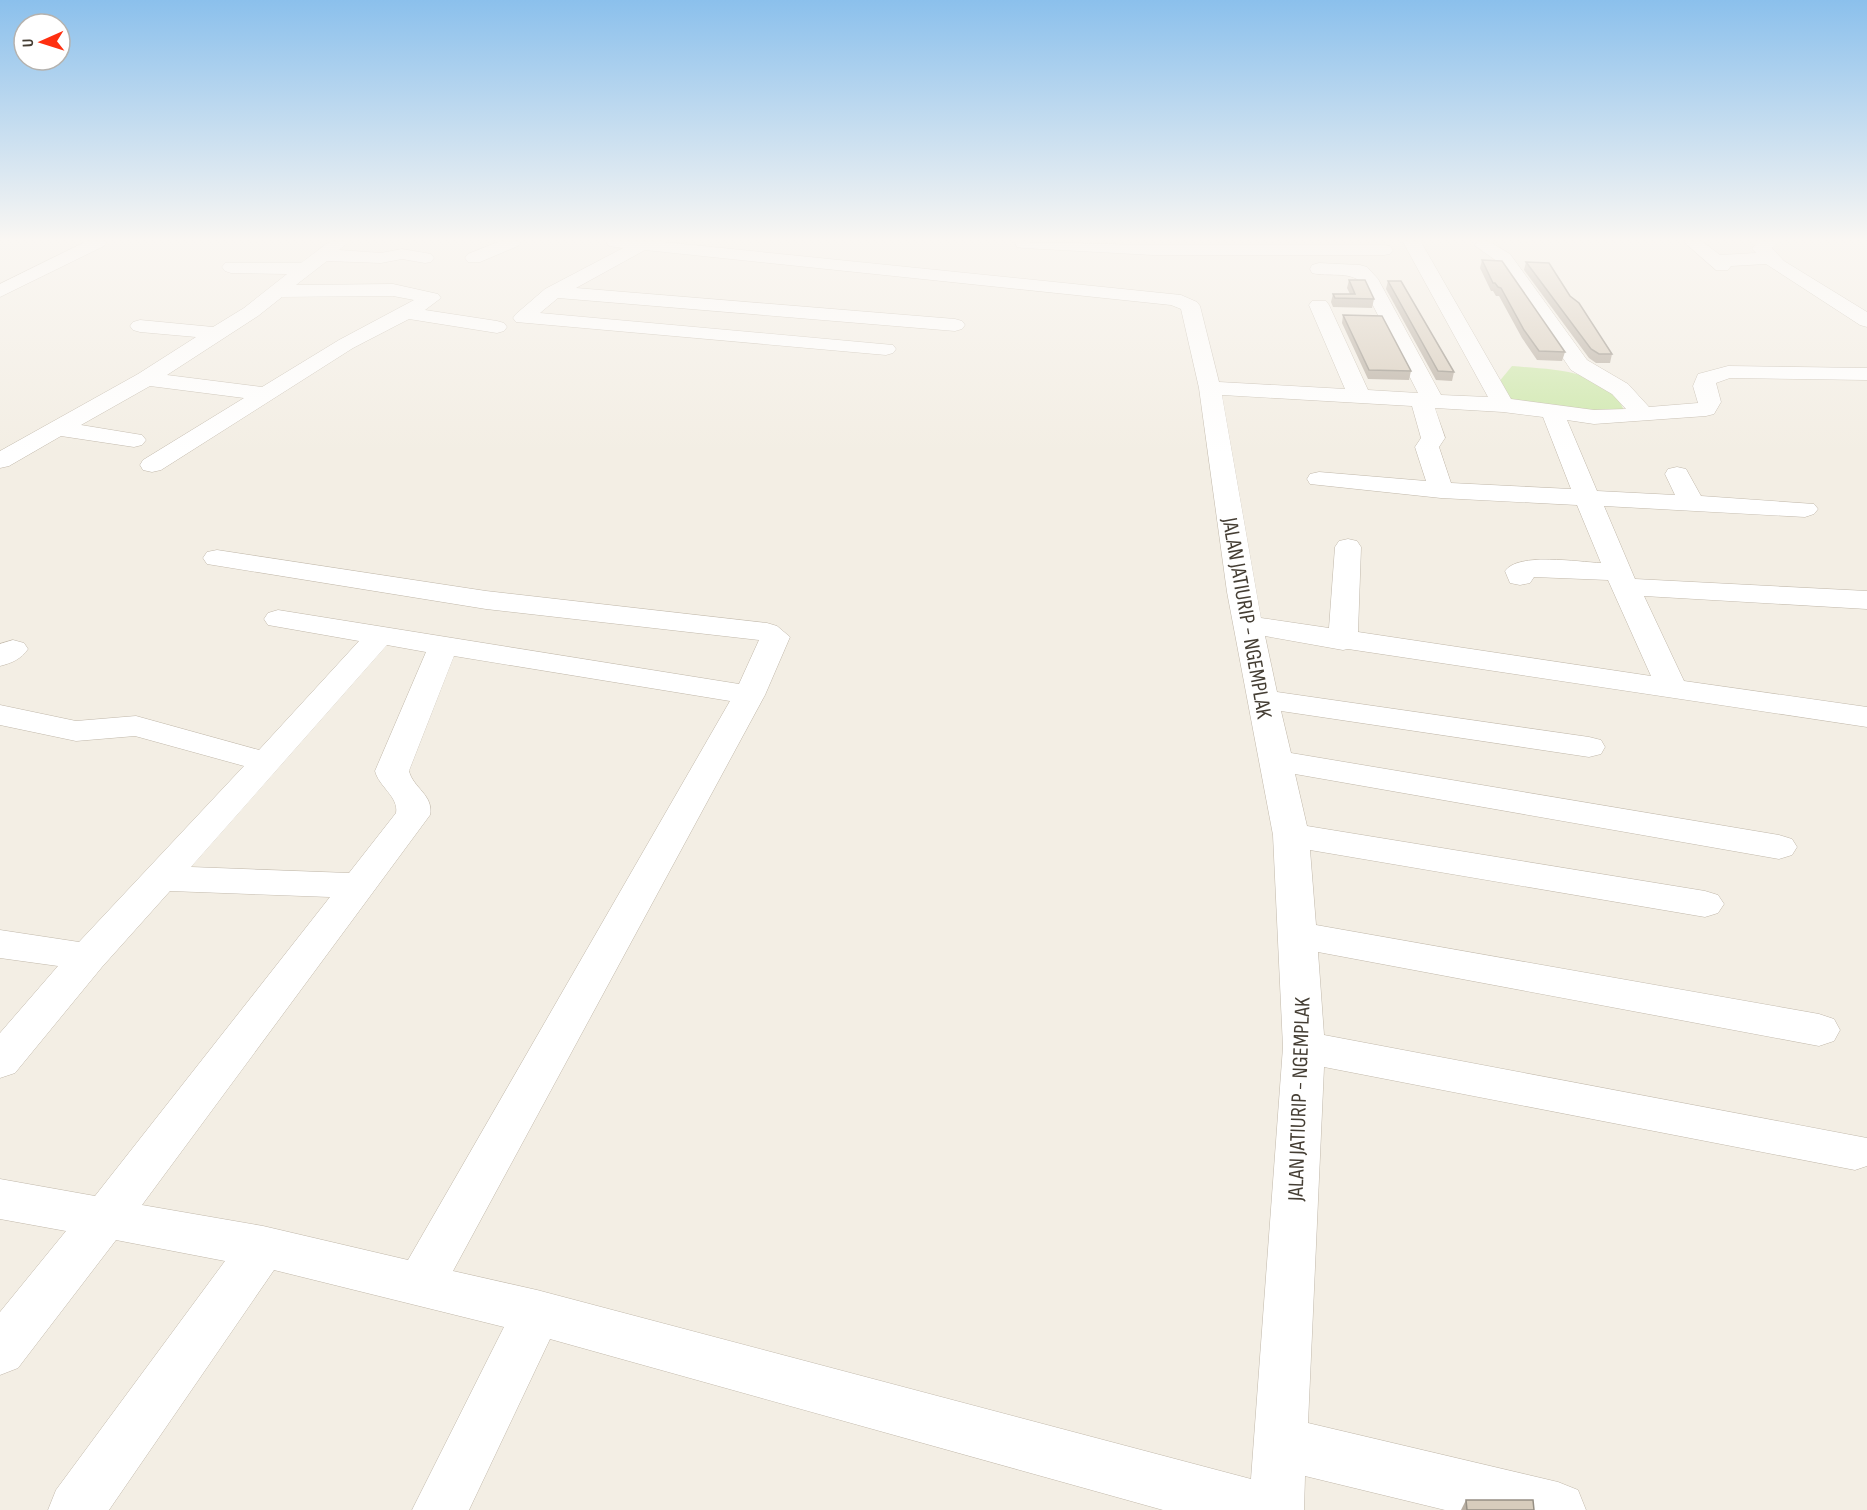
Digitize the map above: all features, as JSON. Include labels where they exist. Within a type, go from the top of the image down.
[{"type":"street","points":[[0,461],[146,379],[246,312]]},
{"type":"street","points":[[530,312],[523,318],[886,350]]},
{"type":"street","points":[[795,312],[955,326]]},
{"type":"street","name":"JALAN JATIURIP - NGEMPLAK","points":[[1192,312],[1210,388],[1248,625],[1291,835],[1298,935],[1304,1047],[1276,1510]]},
{"type":"street","points":[[1330,312],[1359,396]]},
{"type":"street","points":[[1386,312],[1427,400],[1433,438],[1427,447],[1441,490]]},
{"type":"street","points":[[1451,312],[1503,405]]},
{"type":"street","points":[[1542,312],[1579,365],[1620,389],[1644,415]]},
{"type":"street","points":[[1853,312],[1867,321]]},
{"type":"street","points":[[152,465],[346,344],[406,313],[497,327]]},
{"type":"street","points":[[1367,315],[1388,316]]},
{"type":"street","points":[[140,326],[217,333]]},
{"type":"street","points":[[1210,388],[1503,405],[1594,417],[1706,409],[1710,402],[1704,386],[1706,379],[1717,374],[1779,371],[1867,374]]},
{"type":"street","points":[[146,379],[264,394]]},
{"type":"street","points":[[1552,412],[1622,580],[1672,687]]},
{"type":"street","points":[[59,429],[134,440]]},
{"type":"street","points":[[1677,474],[1693,504]]},
{"type":"street","points":[[1319,479],[1441,490],[1805,509]]},
{"type":"street","points":[[1343,641],[1348,546]]},
{"type":"street","points":[[217,558],[486,600],[767,632],[775,637],[749,694],[420,1284]]},
{"type":"street","points":[[1520,577],[1519,571],[1526,568],[1622,580],[1867,600]]},
{"type":"street","points":[[278,619],[379,637],[749,694]]},
{"type":"street","points":[[1248,625],[1343,641],[1867,717]]},
{"type":"street","points":[[0,1062],[88,957],[379,637]]},
{"type":"street","points":[[0,1351],[106,1217],[414,812],[413,801],[393,776],[392,771],[443,647]]},
{"type":"street","points":[[1263,699],[1589,747]]},
{"type":"street","points":[[0,715],[71,730],[136,726],[266,762]]},
{"type":"street","points":[[1275,760],[1779,847]]},
{"type":"street","points":[[1291,835],[1705,904]]},
{"type":"street","points":[[162,878],[359,886]]},
{"type":"street","points":[[1298,935],[1819,1030]]},
{"type":"street","points":[[0,944],[88,957]]},
{"type":"street","points":[[1304,1047],[1855,1152]]},
{"type":"street","points":[[0,1199],[263,1247],[420,1284],[537,1313],[1263,1510]]},
{"type":"street","points":[[76,1510],[263,1247]]},
{"type":"street","points":[[440,1510],[537,1313]]},
{"type":"street","points":[[1279,1443],[1558,1510]]},
{"type":"green space","points":[[1512,366],[1561,371],[1592,379],[1616,398],[1625,412],[1600,414],[1510,401],[1498,383]]},
{"type":"building","points":[[1405,312],[1419,312],[1454,372],[1438,371]]},
{"type":"building","points":[[1514,312],[1538,312],[1565,352],[1539,351]]},
{"type":"building","points":[[1564,312],[1585,312],[1612,354],[1599,354],[1591,349]]},
{"type":"building","points":[[1343,315],[1382,316],[1411,371],[1369,370]]},
{"type":"building","points":[[1466,1500],[1533,1500],[1534,1510],[1467,1510]]}]
